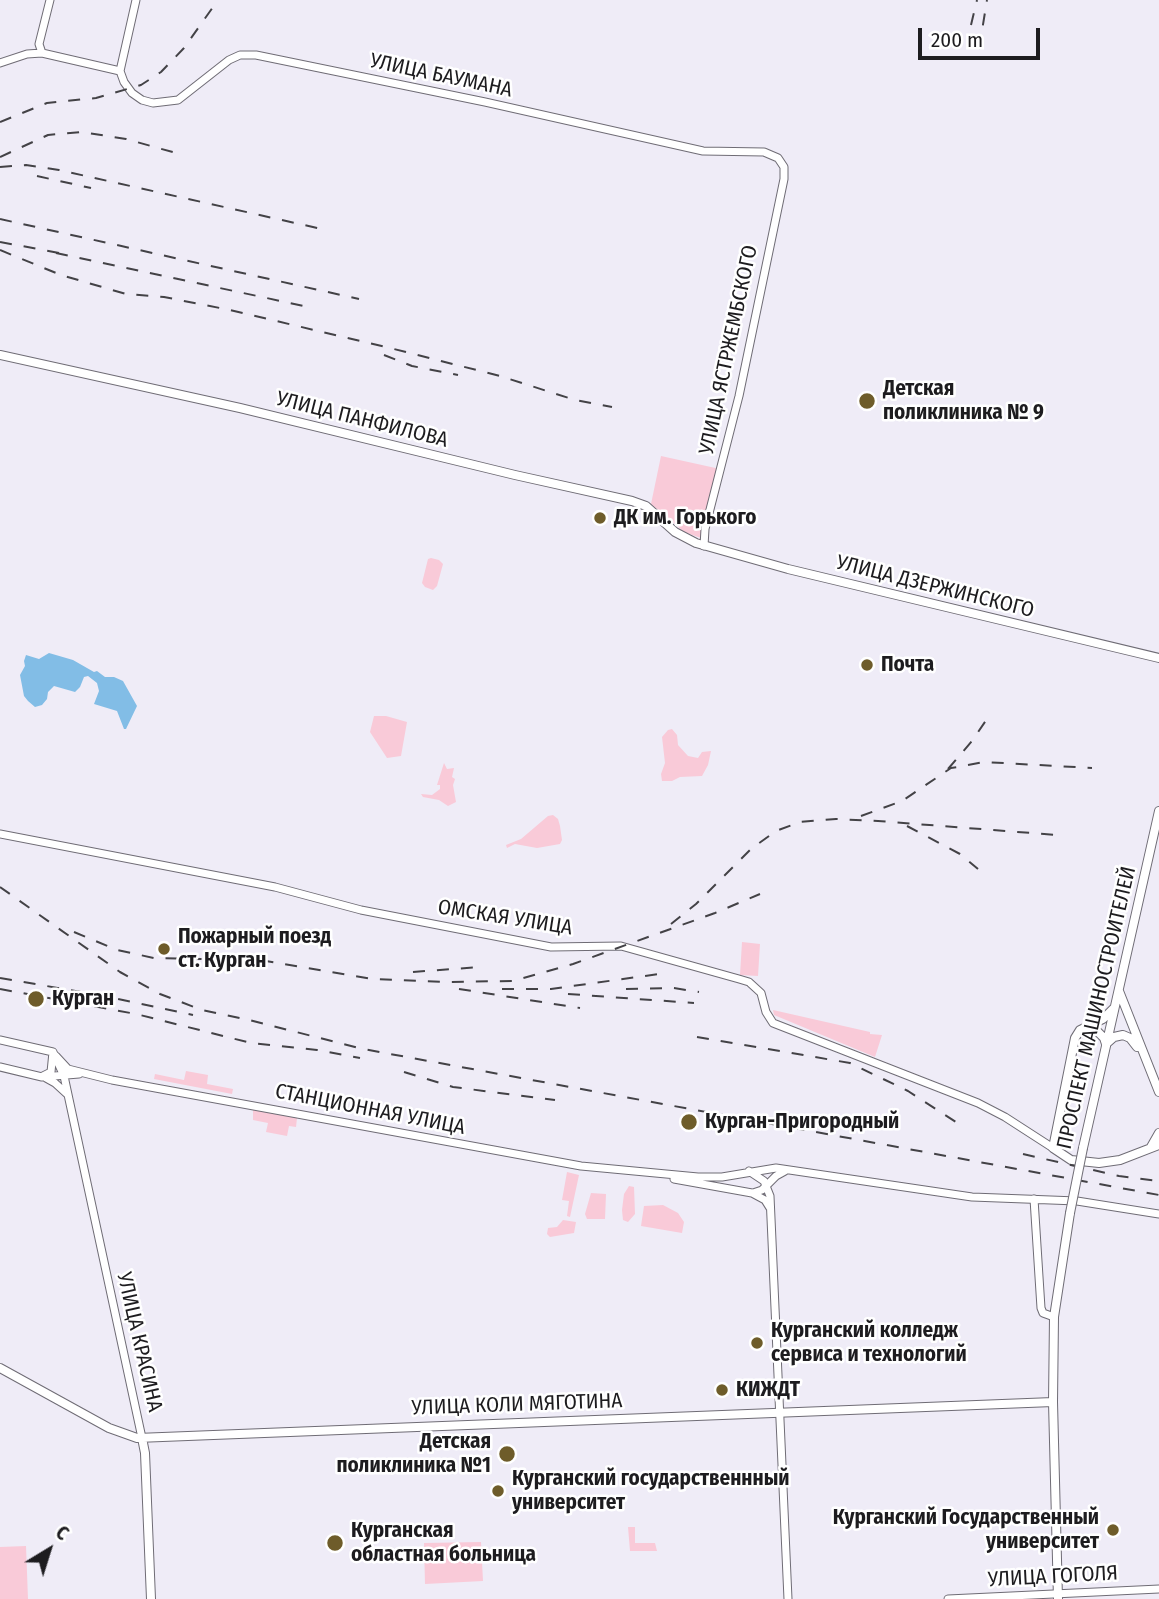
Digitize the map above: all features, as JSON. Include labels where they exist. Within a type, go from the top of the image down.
[{"type":"main road","points":[[42,53],[39,44],[50,0]]},
{"type":"main road","points":[[0,63],[27,54],[42,53],[120,71],[136,0]]},
{"type":"main road","points":[[27,54],[36,43],[43,27]]},
{"type":"main road","name":"УЛИЦА БАУМАНА","points":[[120,71],[126,86],[136,97],[153,103],[167,103],[186,96],[229,60],[240,55],[256,55],[703,151],[764,152],[773,154],[782,162]]},
{"type":"main road","name":"УЛИЦА ЯСТРЖЕМБСКОГО","points":[[704,545],[705,529],[739,396],[784,179],[782,162]]},
{"type":"main road","name":"УЛИЦА ПАНФИЛОВА","points":[[0,355],[240,408],[632,501],[646,506],[681,536],[704,545]]},
{"type":"main road","name":"УЛИЦА ДЗЕРЖИНСКОГО","points":[[704,545],[779,567],[1159,658]]},
{"type":"main road","name":"ПРОСПЕКТ МАШИНОСТРОИТЕЛЕЙ","points":[[1058,1596],[1054,1317],[1083,1148],[1112,1009],[1159,811]]},
{"type":"main road","name":"ОМСКАЯ УЛИЦА","points":[[0,834],[275,887],[361,910],[551,947],[621,946],[737,978],[756,987],[773,1023],[978,1103],[1005,1117],[1070,1160],[1099,1163],[1120,1160],[1159,1145]]},
{"type":"main road","points":[[1118,988],[1159,1092]]},
{"type":"main road","points":[[1053,1148],[1077,1033],[1103,1018],[1112,1009]]},
{"type":"main road","points":[[1084,1028],[1096,1030],[1106,1044],[1114,1037],[1123,1035],[1130,1038],[1142,1054]]},
{"type":"main road","points":[[1,1040],[52,1052]]},
{"type":"main road","points":[[52,1052],[64,1076]]},
{"type":"main road","points":[[42,1077],[51,1072],[52,1052]]},
{"type":"main road","name":"СТАНЦИОННАЯ УЛИЦА","points":[[52,1052],[68,1069],[82,1074],[581,1166],[698,1177],[722,1177],[776,1168],[972,1197],[1064,1200],[1159,1214]]},
{"type":"main road","name":"СТАНЦИОННАЯ УЛИЦА","points":[[3,1068],[42,1077],[82,1074]]},
{"type":"main road","points":[[68,1096],[72,1079],[82,1074]]},
{"type":"main road","name":"УЛИЦА КРАСИНА","points":[[64,1076],[145,1453],[151,1599]]},
{"type":"main road","points":[[42,1077],[55,1083],[68,1096]]},
{"type":"main road","points":[[1149,1150],[1159,1133]]},
{"type":"main road","points":[[752,1193],[789,1170]]},
{"type":"main road","points":[[748,1171],[760,1177],[766,1185],[770,1209],[788,1599]]},
{"type":"main road","points":[[733,1190],[730,1183],[736,1173]]},
{"type":"main road","name":"СТАНЦИОННАЯ УЛИЦА","points":[[653,1174],[752,1193]]},
{"type":"main road","points":[[752,1193],[765,1200],[770,1209]]},
{"type":"main road","points":[[1034,1199],[1039,1294],[1043,1313],[1054,1317]]},
{"type":"main road","name":"УЛИЦА КОЛИ МЯГОТИНА","points":[[0,1368],[109,1428],[130,1437],[142,1438],[1054,1402]]},
{"type":"main road","name":"УЛИЦА ГОГОЛЯ","points":[[948,1599],[1058,1596],[1159,1589]]},
{"type":"shaded area","points":[[661,456],[720,469],[701,538],[684,532],[651,504]]},
{"type":"shaded area","points":[[428,559],[443,564],[437,586],[433,590],[422,583]]},
{"type":"shaded area","points":[[374,716],[386,716],[407,722],[401,756],[387,758],[370,732]]},
{"type":"shaded area","points":[[672,729],[677,735],[678,745],[688,756],[698,758],[702,752],[711,751],[702,776],[662,781],[661,774],[665,763],[662,737]]},
{"type":"shaded area","points":[[444,763],[447,769],[454,768],[452,777],[455,779],[453,785],[456,802],[448,806],[421,794],[432,795],[440,789],[440,785],[437,785]]},
{"type":"shaded area","points":[[553,815],[560,826],[560,844],[537,848],[515,844],[507,848],[506,845],[521,839],[548,816]]},
{"type":"shaded area","points":[[742,942],[760,944],[758,976],[740,975]]},
{"type":"shaded area","points":[[773,1010],[882,1035],[875,1057],[774,1015]]},
{"type":"shaded area","points":[[186,1071],[208,1075],[207,1084],[233,1089],[232,1094],[154,1079],[155,1074],[184,1080]]},
{"type":"shaded area","points":[[253,1110],[297,1118],[296,1127],[289,1126],[287,1136],[266,1132],[268,1123],[253,1120]]},
{"type":"shaded area","points":[[567,1172],[579,1175],[570,1217],[567,1216],[569,1201],[562,1200]]},
{"type":"shaded area","points":[[629,1186],[634,1187],[635,1214],[628,1222],[623,1220],[622,1210],[624,1194]]},
{"type":"shaded area","points":[[591,1193],[606,1194],[605,1219],[587,1219],[585,1214]]},
{"type":"shaded area","points":[[663,1205],[678,1213],[684,1222],[682,1233],[641,1226],[644,1206]]},
{"type":"shaded area","points":[[563,1220],[576,1222],[574,1233],[550,1237],[547,1234],[548,1228],[557,1227]]},
{"type":"shaded area","points":[[628,1527],[635,1527],[635,1543],[655,1543],[657,1551],[630,1551]]},
{"type":"shaded area","points":[[481,1542],[483,1581],[425,1584],[424,1543]]},
{"type":"shaded area","points":[[26,1546],[28,1599],[0,1599],[0,1547]]},
{"type":"water","points":[[49,653],[73,660],[105,677],[123,681],[137,706],[126,729],[117,711],[94,704],[99,691],[97,683],[88,676],[84,677],[75,692],[54,686],[42,705],[35,707],[28,701],[24,696],[20,675],[25,666],[26,655],[39,659]]},
{"type":"railway","points":[[0,122],[47,103],[96,98],[141,85],[161,72],[184,48],[218,0]]},
{"type":"railway","points":[[971,25],[977,0]]},
{"type":"railway","points":[[979,49],[987,0]]},
{"type":"railway","points":[[0,157],[48,135],[82,132],[126,139],[176,153]]},
{"type":"railway","points":[[0,167],[26,165],[59,170],[322,229]]},
{"type":"railway","points":[[37,176],[91,188]]},
{"type":"railway","points":[[0,219],[359,299]]},
{"type":"railway","points":[[0,242],[65,254]]},
{"type":"railway","points":[[0,250],[61,275],[126,294],[164,297],[230,310],[394,349],[500,376],[575,400],[612,407]]},
{"type":"railway","points":[[56,253],[304,306]]},
{"type":"railway","points":[[384,355],[412,366],[458,375]]},
{"type":"railway","points":[[948,769],[989,716]]},
{"type":"railway","points":[[861,816],[902,801],[951,768],[984,762],[1092,768]]},
{"type":"railway","points":[[671,924],[696,904],[751,849],[776,831],[800,822],[836,819],[878,821],[1057,835]]},
{"type":"railway","points":[[907,826],[960,854],[978,869]]},
{"type":"railway","points":[[0,887],[120,972],[160,994],[202,1010],[363,1049],[1159,1195]]},
{"type":"railway","points":[[74,932],[117,950],[154,958],[260,960],[372,979],[513,981],[573,964],[760,894]]},
{"type":"railway","points":[[413,972],[480,967]]},
{"type":"railway","points":[[502,989],[551,989],[659,974]]},
{"type":"railway","points":[[0,978],[193,1015]]},
{"type":"railway","points":[[626,989],[674,988],[699,992]]},
{"type":"railway","points":[[0,989],[136,1014],[251,1043],[360,1058]]},
{"type":"railway","points":[[459,989],[580,1008]]},
{"type":"railway","points":[[568,994],[694,1003]]},
{"type":"railway","points":[[697,1037],[850,1063],[908,1091],[962,1126]]},
{"type":"railway","points":[[404,1072],[453,1087],[555,1100]]},
{"type":"railway","points":[[1023,1154],[1119,1176],[1159,1181]]},
{"type":"place","name":"Детская поликлиника № 9","points":[[867,401]]},
{"type":"place","name":"ДК им. Горького","points":[[600,518]]},
{"type":"place","name":"Почта","points":[[867,665]]},
{"type":"place","name":"Пожарный поезд ст. Курган","points":[[164,949]]},
{"type":"place","name":"Курган","points":[[36,999]]},
{"type":"place","name":"Курган-Пригородный","points":[[689,1122]]},
{"type":"place","name":"Курганский колледж сервиса и технологий","points":[[757,1343]]},
{"type":"place","name":"КИЖДТ","points":[[722,1390]]},
{"type":"place","name":"Детская поликлиника №1","points":[[507,1454]]},
{"type":"place","name":"Курганский государственнный университет","points":[[498,1491]]},
{"type":"place","name":"Курганский Государственный университет","points":[[1113,1530]]},
{"type":"place","name":"Курганская областная больница","points":[[335,1543]]}]
